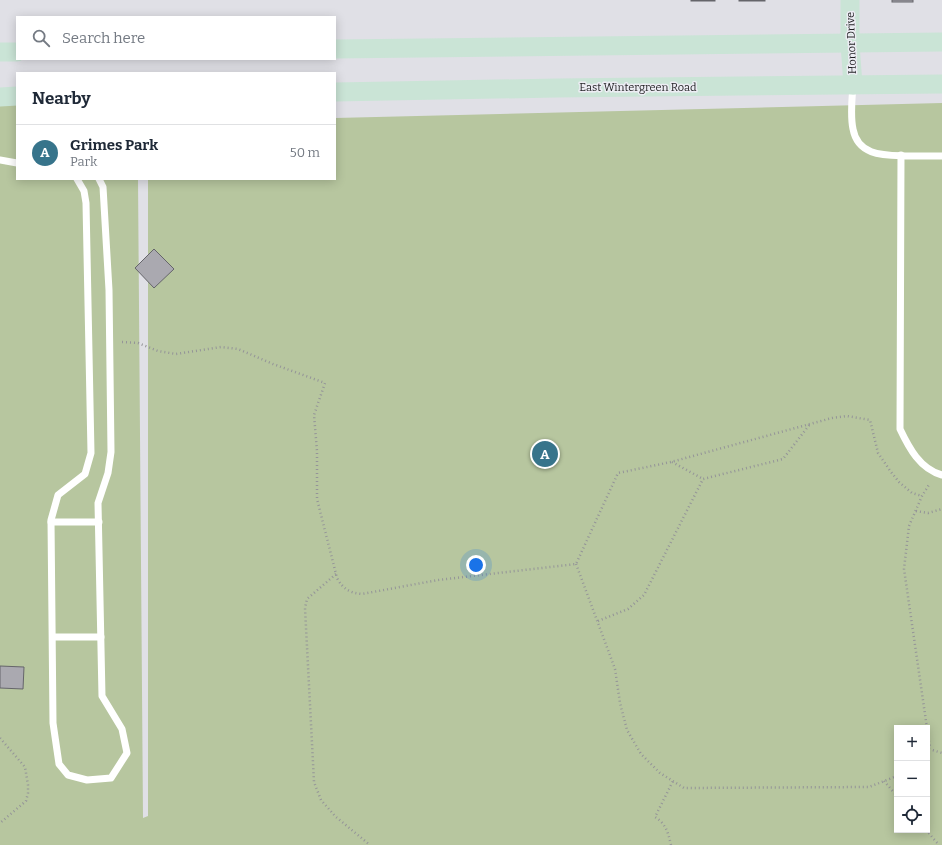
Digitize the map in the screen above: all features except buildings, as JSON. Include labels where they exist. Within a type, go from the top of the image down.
[{"type":"main road","name":"Honor Drive","points":[[850,0],[850,44],[853,85]]},
{"type":"main road","points":[[336,49],[942,42]]},
{"type":"main road","points":[[0,52],[16,52]]},
{"type":"main road","name":"East Wintergreen Road","points":[[336,92],[942,84]]},
{"type":"main road","points":[[0,97],[16,96]]},
{"type":"lane","points":[[853,85],[853,130],[863,147],[881,155],[942,156]]},
{"type":"lane","points":[[901,155],[900,429],[908,448],[922,464],[939,474]]},
{"type":"lane","points":[[0,160],[16,163]]},
{"type":"lane","points":[[78,180],[84,191],[86,203],[91,453],[85,474],[58,495],[52,522],[54,728],[60,764],[68,775],[87,780],[111,778],[127,753],[122,729],[102,696],[98,503],[108,473],[111,452],[109,290],[103,187],[100,180]]},
{"type":"lane","points":[[52,522],[99,522]]},
{"type":"lane","points":[[53,637],[101,637]]},
{"type":"path","points":[[109,342],[138,343],[158,351],[176,354],[221,347],[238,349],[272,364],[325,382],[314,415],[317,451],[317,498],[336,574],[341,585],[354,594],[362,594],[438,580],[576,564]]},
{"type":"path","points":[[894,777],[869,787],[684,788],[660,774],[641,754],[627,730],[620,703],[615,669],[576,564],[618,473],[671,462],[832,418],[847,416],[870,420],[878,453],[891,472],[899,482],[912,493],[922,496]]},
{"type":"path","points":[[671,462],[703,479],[783,459],[810,424]]},
{"type":"path","points":[[927,725],[904,569],[909,526],[922,496],[939,474]]},
{"type":"path","points":[[598,621],[628,609],[644,595],[703,479]]},
{"type":"path","points":[[916,511],[928,513],[942,509]]},
{"type":"path","points":[[336,574],[307,599],[305,608],[314,782],[321,800],[336,817],[370,845]]},
{"type":"path","points":[[0,738],[25,767],[28,785],[26,801],[0,823]]},
{"type":"path","points":[[930,750],[942,753]]},
{"type":"path","points":[[671,845],[666,827],[655,817],[673,781]]},
{"type":"path","points":[[884,781],[894,793]]},
{"type":"path","points":[[929,833],[939,845]]},
{"type":"green space","points":[[942,103],[942,845],[0,845],[0,105],[16,105],[16,180],[138,180],[143,818],[148,816],[148,180],[336,180],[336,118]]},
{"type":"place","name":"Grimes Park","points":[[545,454]]}]
